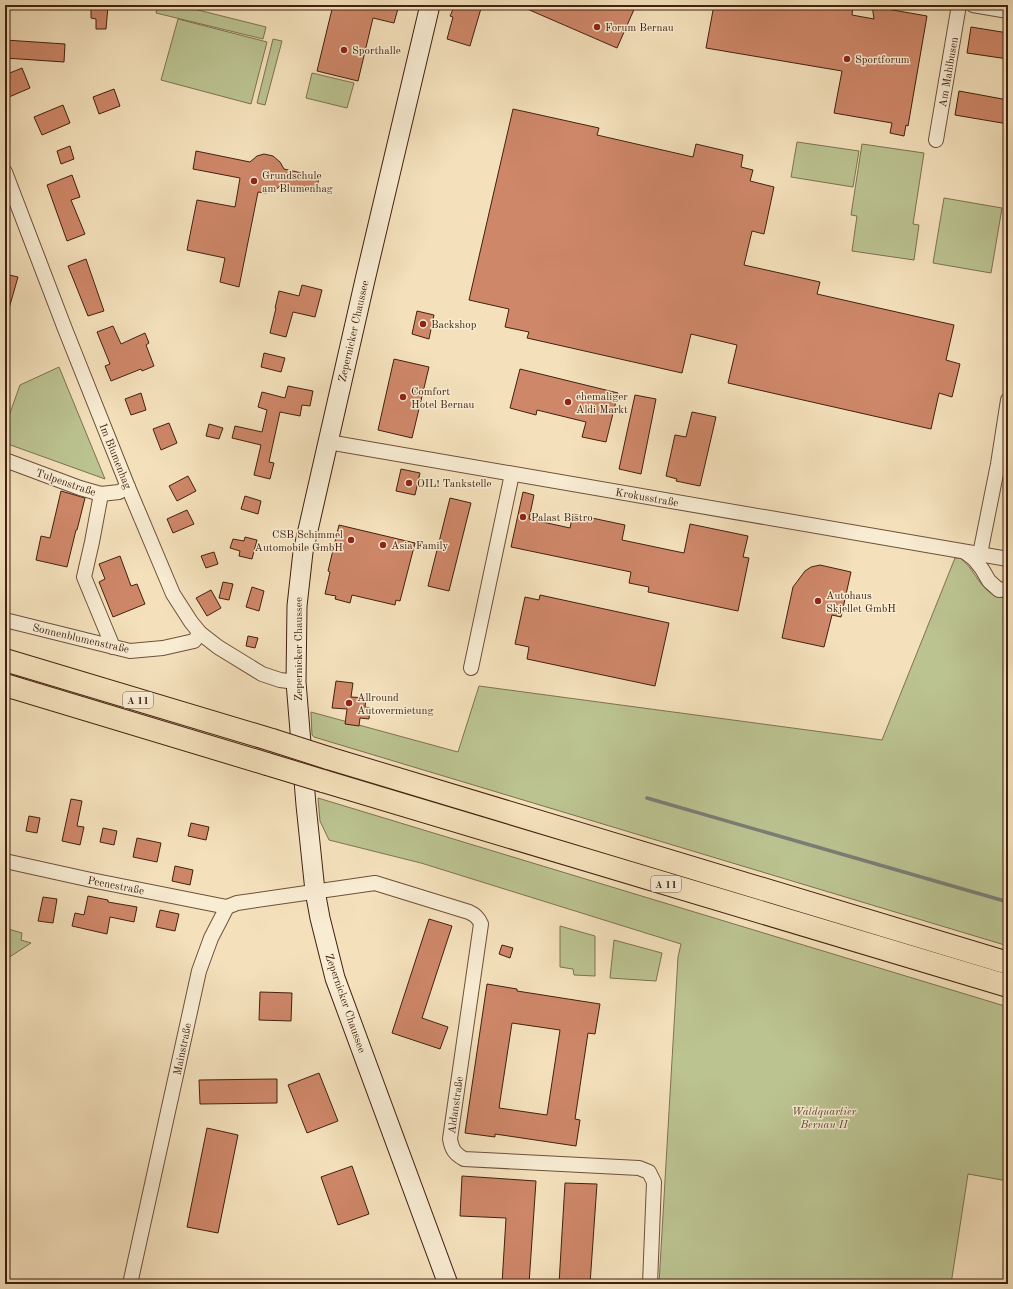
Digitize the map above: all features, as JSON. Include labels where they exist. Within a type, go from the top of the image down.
[{"type":"highway","name":"A 11","points":[[5,660],[1008,963]]},
{"type":"highway","name":"A 11","points":[[5,685],[1008,986]]},
{"type":"main road","name":"Zepernicker Chaussee","points":[[430,5],[303,552],[297,606],[296,682],[306,806],[315,891],[335,978],[448,1284]]},
{"type":"street","name":"Am Mahlbusen","points":[[936,140],[959,5]]},
{"type":"street","points":[[973,5],[1008,11]]},
{"type":"street","name":"Im Blumenhag","points":[[5,172],[128,487],[173,594],[200,633],[218,647],[262,674],[280,680],[296,682]]},
{"type":"street","points":[[980,554],[998,464],[1008,400]]},
{"type":"street","name":"Krokusstraße","points":[[328,442],[1008,559]]},
{"type":"street","name":"Tulpenstraße","points":[[5,460],[100,494],[119,492],[128,487]]},
{"type":"street","points":[[471,668],[512,474]]},
{"type":"street","points":[[100,494],[92,542],[84,577],[113,647]]},
{"type":"street","points":[[965,552],[974,559],[989,581],[999,590],[1008,589]]},
{"type":"street","name":"Sonnenblumenstraße","points":[[5,620],[130,651],[163,648],[194,641],[200,633]]},
{"type":"street","name":"Peenestraße","points":[[5,861],[227,907]]},
{"type":"street","name":"Aldanstraße","points":[[315,891],[375,882],[475,914],[479,918],[481,924],[480,938],[450,1139],[452,1148],[456,1154],[464,1159],[639,1168],[649,1172],[654,1182],[650,1284]]},
{"type":"street","points":[[227,907],[236,903],[315,891]]},
{"type":"street","name":"Mainstraße","points":[[130,1284],[199,971],[211,938],[227,907]]},
{"type":"green space","points":[[158,5],[178,5],[266,27],[263,39],[156,13]]},
{"type":"green space","points":[[178,19],[267,42],[251,104],[161,80]]},
{"type":"green space","points":[[273,39],[282,41],[265,105],[257,103]]},
{"type":"green space","points":[[312,73],[354,83],[347,108],[306,98]]},
{"type":"green space","points":[[797,142],[859,151],[853,187],[791,177]]},
{"type":"green space","points":[[862,144],[924,153],[913,224],[919,225],[914,260],[852,251],[857,216],[851,215]]},
{"type":"green space","points":[[944,198],[1002,208],[991,273],[933,263]]},
{"type":"green space","points":[[59,367],[105,479],[5,443],[5,427],[20,385]]},
{"type":"green space","points":[[955,558],[960,558],[965,562],[983,586],[992,594],[1004,598],[1008,596],[1008,946],[314,737],[312,735],[311,712],[458,752],[479,686],[882,740]]},
{"type":"green space","name":"Waldquartier Bernau II","points":[[318,798],[1008,1007],[1008,1181],[968,1174],[951,1284],[659,1284],[678,957],[681,944],[421,863],[329,840],[320,821]]},
{"type":"green space","points":[[560,926],[595,936],[595,976],[574,975],[573,969],[560,967]]},
{"type":"green space","points":[[5,928],[22,933],[21,940],[31,943],[5,960]]},
{"type":"green space","points":[[614,940],[662,953],[656,981],[610,978]]},
{"type":"building","points":[[91,5],[108,6],[106,29],[96,29],[96,19],[91,18]]},
{"type":"building","name":"Sporthalle","points":[[333,5],[399,5],[394,23],[373,18],[358,81],[317,71]]},
{"type":"building","points":[[455,5],[482,5],[470,46],[447,39],[453,17],[450,16]]},
{"type":"building","name":"Forum Bernau","points":[[518,5],[636,5],[617,48]]},
{"type":"building","name":"Sportforum","points":[[714,5],[853,5],[852,15],[874,19],[872,5],[886,5],[887,9],[927,16],[908,126],[906,125],[904,136],[890,133],[892,123],[834,113],[842,71],[706,48]]},
{"type":"building","points":[[971,27],[1008,33],[1008,59],[967,53]]},
{"type":"building","points":[[5,40],[65,44],[64,62],[5,58]]},
{"type":"building","points":[[22,68],[30,88],[9,97],[5,87],[5,75]]},
{"type":"building","points":[[114,89],[120,106],[99,114],[93,97]]},
{"type":"building","points":[[959,91],[1008,100],[1008,124],[955,115]]},
{"type":"building","points":[[63,105],[70,123],[42,135],[34,117]]},
{"type":"building","points":[[513,109],[599,128],[597,135],[693,157],[696,144],[743,155],[741,167],[753,170],[750,181],[774,187],[764,234],[752,231],[744,265],[820,282],[817,294],[954,325],[946,360],[960,364],[952,397],[939,393],[931,429],[728,383],[737,345],[691,334],[682,373],[527,338],[529,332],[505,327],[509,309],[469,300]]},
{"type":"building","points":[[70,146],[74,159],[61,164],[57,151]]},
{"type":"building","points":[[196,151],[250,162],[257,156],[264,154],[273,156],[280,162],[284,169],[319,177],[316,193],[280,186],[274,191],[266,193],[258,192],[239,287],[220,282],[225,258],[187,250],[197,200],[235,207],[240,178],[193,169]]},
{"type":"building","points":[[72,175],[80,197],[71,200],[85,234],[67,241],[47,185]]},
{"type":"building","points":[[86,259],[104,311],[88,316],[68,266]]},
{"type":"building","points":[[5,274],[18,277],[8,312],[5,311]]},
{"type":"building","points":[[302,285],[322,290],[315,317],[293,312],[286,337],[270,333],[279,291],[299,296]]},
{"type":"building","name":"Backshop","points":[[417,311],[434,315],[429,339],[412,334]]},
{"type":"building","points":[[113,326],[121,344],[145,333],[149,343],[146,345],[154,366],[142,371],[141,369],[111,381],[105,366],[110,364],[97,332]]},
{"type":"building","points":[[264,353],[285,358],[281,372],[261,367]]},
{"type":"building","points":[[394,359],[429,367],[412,438],[378,430]]},
{"type":"building","name":"ehemaliger Aldi Markt","points":[[520,369],[618,393],[606,442],[582,437],[586,422],[537,410],[536,415],[510,408]]},
{"type":"building","points":[[288,386],[313,391],[310,406],[302,405],[300,416],[280,412],[269,462],[274,463],[270,479],[254,475],[261,445],[232,438],[235,426],[262,432],[267,410],[258,407],[262,392],[285,398]]},
{"type":"building","points":[[141,393],[146,410],[131,415],[125,399]]},
{"type":"building","points":[[635,395],[656,399],[641,474],[619,469]]},
{"type":"building","points":[[692,412],[716,417],[700,486],[676,481],[677,479],[666,476],[675,435],[686,437]]},
{"type":"building","points":[[169,423],[177,443],[161,450],[153,429]]},
{"type":"building","points":[[209,424],[223,428],[219,439],[206,436]]},
{"type":"building","points":[[401,469],[420,473],[415,495],[396,491]]},
{"type":"building","points":[[188,476],[196,491],[177,501],[169,486]]},
{"type":"building","points":[[61,491],[85,498],[67,567],[36,560],[41,536],[50,538]]},
{"type":"building","points":[[523,492],[534,495],[529,519],[570,528],[573,514],[625,525],[622,540],[684,553],[690,524],[748,536],[743,557],[749,558],[738,611],[648,592],[649,587],[629,583],[631,572],[511,547]]},
{"type":"building","points":[[245,496],[261,501],[258,514],[241,509]]},
{"type":"building","points":[[450,498],[471,503],[449,591],[428,586]]},
{"type":"building","points":[[187,510],[194,524],[173,533],[167,519]]},
{"type":"building","points":[[339,525],[415,543],[400,601],[396,600],[395,605],[352,595],[350,603],[335,599],[336,596],[325,594],[330,572],[328,571]]},
{"type":"building","points":[[245,537],[257,540],[252,559],[239,556],[240,551],[230,548],[233,539],[244,541]]},
{"type":"building","points":[[214,552],[218,564],[206,568],[201,556]]},
{"type":"building","points":[[120,556],[131,586],[137,584],[145,604],[113,617],[99,582],[105,579],[99,564]]},
{"type":"building","name":"Autohaus Skjellet GmbH","points":[[820,565],[851,572],[841,617],[832,615],[824,647],[782,638],[793,587],[805,571],[811,567]]},
{"type":"building","points":[[223,582],[233,584],[229,600],[219,598]]},
{"type":"building","points":[[252,587],[264,591],[259,611],[246,607]]},
{"type":"building","points":[[211,590],[221,608],[207,616],[196,598]]},
{"type":"building","points":[[540,595],[669,623],[655,686],[527,659],[529,647],[515,644],[525,597],[539,600]]},
{"type":"building","points":[[248,636],[258,638],[255,648],[246,646]]},
{"type":"building","name":"Allround Autovermietung","points":[[336,681],[353,683],[351,697],[366,698],[365,707],[370,708],[369,719],[360,718],[359,726],[345,724],[347,709],[332,708]]},
{"type":"building","points":[[71,799],[82,801],[77,826],[84,827],[80,845],[62,841]]},
{"type":"building","points":[[29,816],[40,818],[37,833],[26,831]]},
{"type":"building","points":[[191,823],[209,827],[206,840],[188,836]]},
{"type":"building","points":[[103,828],[117,831],[114,845],[100,842]]},
{"type":"building","points":[[137,838],[161,843],[157,862],[133,857]]},
{"type":"building","points":[[175,866],[193,870],[190,885],[172,881]]},
{"type":"building","points":[[88,896],[108,900],[108,902],[137,907],[134,922],[110,917],[107,934],[72,926],[75,913],[84,915]]},
{"type":"building","points":[[43,897],[57,899],[53,923],[38,921]]},
{"type":"building","points":[[160,910],[179,914],[175,931],[156,927]]},
{"type":"building","points":[[429,919],[452,926],[422,1018],[448,1027],[440,1049],[392,1033]]},
{"type":"building","points":[[502,945],[513,948],[510,958],[499,954]]},
{"type":"building","points":[[487,984],[517,989],[517,991],[600,1004],[595,1034],[588,1033],[575,1119],[580,1120],[576,1146],[495,1134],[495,1137],[465,1133]],"holes":[[[512,1023],[560,1030],[547,1115],[499,1108]]]},
{"type":"building","points":[[260,992],[292,993],[291,1021],[259,1020]]},
{"type":"building","points":[[319,1073],[338,1121],[307,1133],[288,1085]]},
{"type":"building","points":[[277,1079],[277,1103],[200,1104],[199,1080]]},
{"type":"building","points":[[207,1128],[238,1135],[218,1233],[187,1227]]},
{"type":"building","points":[[352,1166],[369,1214],[338,1225],[321,1177]]},
{"type":"building","points":[[462,1176],[536,1181],[529,1284],[502,1284],[506,1218],[460,1216]]},
{"type":"building","points":[[565,1183],[597,1184],[590,1284],[559,1284]]},
{"type":"waterway","points":[[647,798],[1008,902]]},
{"type":"place","name":"Forum Bernau","points":[[597,27]]},
{"type":"place","name":"Sporthalle","points":[[344,50]]},
{"type":"place","name":"Sportforum","points":[[847,59]]},
{"type":"place","name":"Grundschule am Blumenhag","points":[[254,181]]},
{"type":"place","name":"Backshop","points":[[423,324]]},
{"type":"place","name":"Comfort Hotel Bernau","points":[[403,397]]},
{"type":"place","name":"ehemaliger Aldi Markt","points":[[568,402]]},
{"type":"place","name":"OIL! Tankstelle","points":[[409,483]]},
{"type":"place","name":"Palast Bistro","points":[[523,517]]},
{"type":"place","name":"CSB Schimmel Automobile GmbH","points":[[351,540]]},
{"type":"place","name":"Asia Family","points":[[383,545]]},
{"type":"place","name":"Autohaus Skjellet GmbH","points":[[818,601]]},
{"type":"place","name":"Allround Autovermietung","points":[[349,703]]}]
